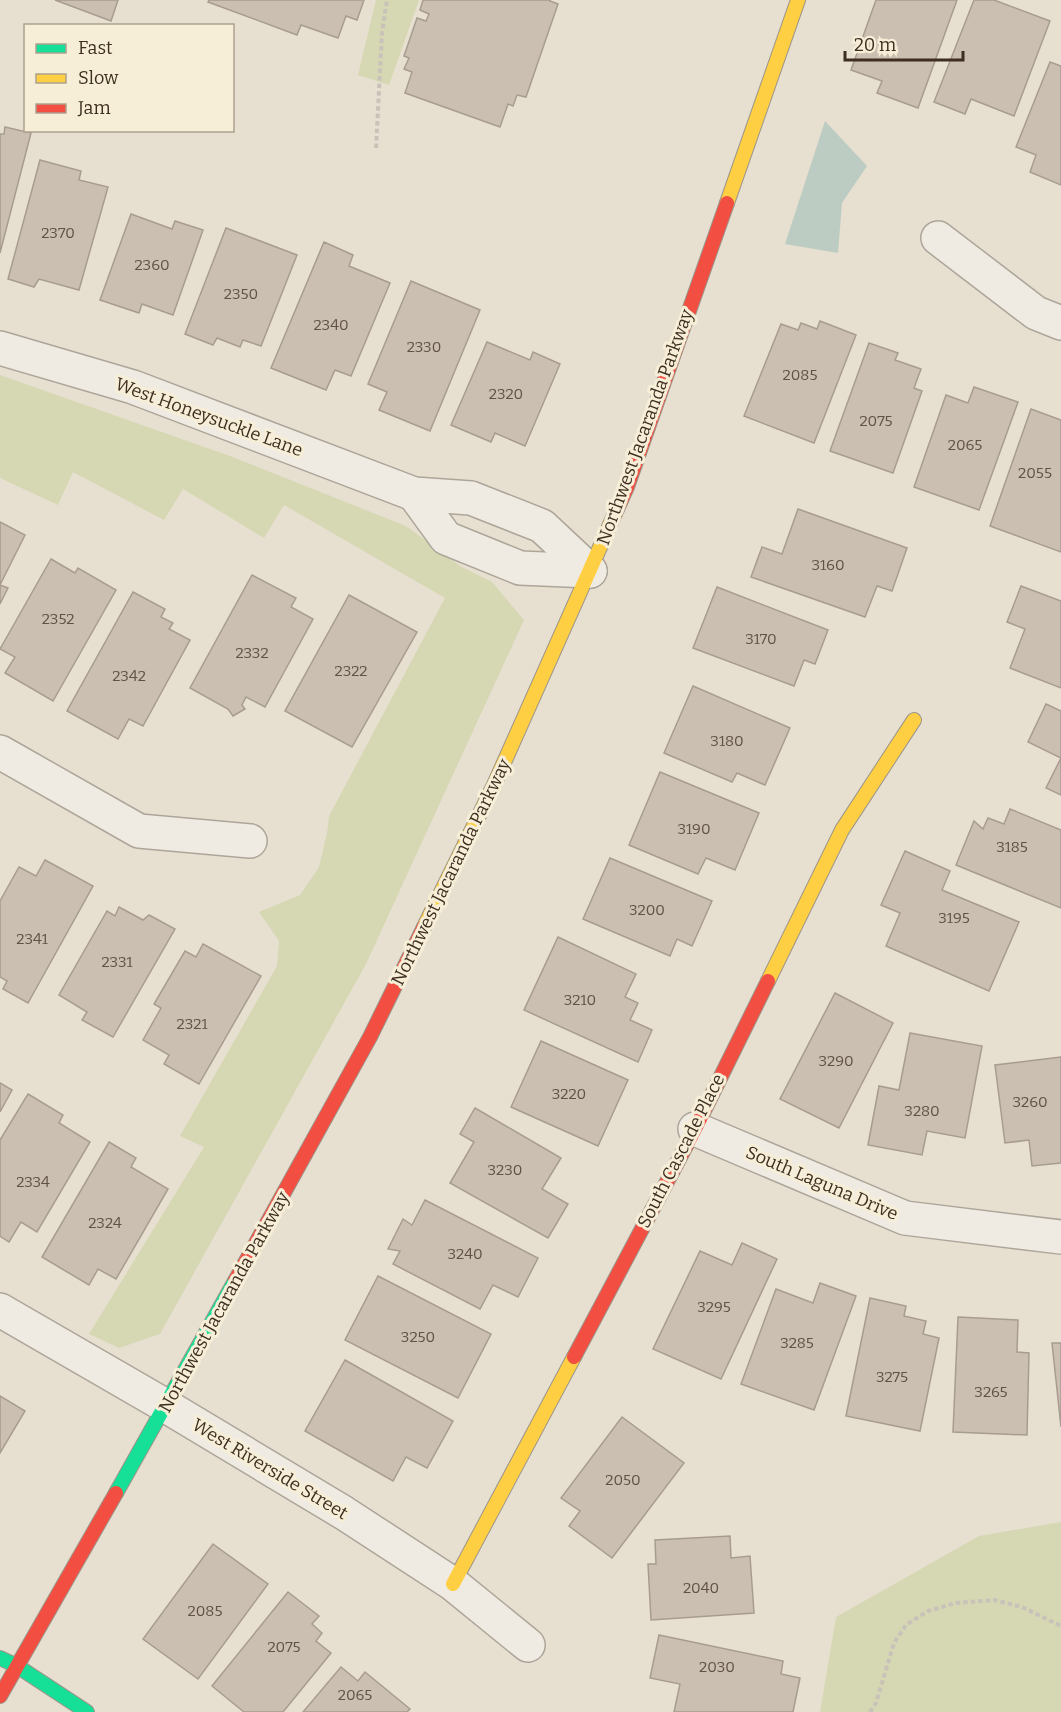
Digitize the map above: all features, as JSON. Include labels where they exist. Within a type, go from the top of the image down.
[{"type":"street","name":"Northwest Jacaranda Parkway","points":[[0,1696],[166,1406],[370,1037],[494,785],[627,487],[798,0]]},
{"type":"street","points":[[938,238],[1036,314],[1061,323]]},
{"type":"street","name":"West Honeysuckle Lane","points":[[0,348],[133,387],[414,494],[471,498],[542,526],[590,572]]},
{"type":"street","points":[[414,494],[446,538],[519,568],[590,572]]},
{"type":"street","name":"South Cascade Place","points":[[453,1584],[694,1129],[842,830],[914,720]]},
{"type":"street","points":[[0,752],[139,831],[250,841]]},
{"type":"street","name":"South Laguna Drive","points":[[694,1129],[905,1218],[1061,1237]]},
{"type":"street","name":"West Riverside Street","points":[[0,1310],[344,1513],[453,1584],[528,1645]]},
{"type":"street","points":[[0,1658],[17,1666],[87,1712]]},
{"type":"path","points":[[376,148],[382,33],[387,0]]},
{"type":"path","points":[[870,1712],[876,1703],[894,1643],[906,1625],[928,1611],[956,1604],[994,1600],[1022,1607],[1061,1626]]},
{"type":"green space","points":[[376,0],[419,0],[389,85],[358,75]]},
{"type":"green space","points":[[0,375],[230,456],[406,526],[460,566],[492,582],[524,620],[366,964],[160,1334],[119,1348],[89,1334],[204,1147],[180,1136],[277,966],[279,941],[259,912],[300,895],[319,867],[329,816],[445,598],[284,505],[264,538],[183,489],[164,520],[73,472],[58,505],[0,478]]},
{"type":"green space","points":[[1061,1522],[1061,1712],[820,1712],[836,1617],[979,1536]]},
{"type":"shaded area","points":[[825,121],[867,166],[842,203],[838,253],[785,244]]},
{"type":"building","points":[[55,0],[118,0],[111,21]]},
{"type":"building","points":[[209,0],[364,0],[357,20],[346,16],[338,38],[301,25],[297,35],[208,2]]},
{"type":"building","points":[[423,0],[550,0],[558,4],[526,97],[517,95],[513,106],[508,104],[500,127],[405,93],[412,72],[404,69],[409,58],[404,56],[417,18],[426,21],[429,14],[420,10]]},
{"type":"building","points":[[876,0],[957,0],[918,108],[877,93],[882,81],[851,70]]},
{"type":"building","points":[[974,0],[994,0],[1050,21],[1014,116],[971,99],[965,114],[934,102]]},
{"type":"building","points":[[1050,62],[1061,66],[1061,185],[1030,172],[1036,155],[1016,147]]},
{"type":"building","points":[[5,127],[31,133],[0,253],[0,134],[4,134]]},
{"type":"building","points":[[40,160],[81,171],[79,180],[108,187],[79,290],[39,279],[34,287],[8,279]]},
{"type":"building","points":[[131,214],[172,229],[175,221],[203,230],[173,315],[142,304],[139,313],[100,300]]},
{"type":"building","points":[[226,228],[297,255],[261,346],[243,340],[240,347],[217,338],[213,345],[185,334]]},
{"type":"building","points":[[324,242],[353,255],[349,266],[390,283],[351,376],[335,370],[326,390],[271,368]]},
{"type":"building","points":[[411,281],[480,310],[430,431],[379,410],[387,392],[368,384]]},
{"type":"building","points":[[820,321],[856,335],[814,443],[744,416],[781,324],[798,330],[801,323],[817,329]]},
{"type":"building","points":[[487,342],[530,360],[533,352],[560,364],[525,446],[495,433],[491,442],[451,425]]},
{"type":"building","points":[[869,343],[898,353],[895,360],[921,369],[914,388],[922,391],[893,473],[830,451]]},
{"type":"building","points":[[974,387],[1018,402],[979,510],[914,487],[946,395],[968,403]]},
{"type":"building","points":[[1031,409],[1061,420],[1061,552],[990,526]]},
{"type":"building","points":[[798,509],[907,548],[892,591],[877,586],[865,617],[751,577],[762,547],[782,554]]},
{"type":"building","points":[[0,522],[25,535],[0,585]]},
{"type":"building","points":[[51,559],[75,573],[78,568],[116,590],[53,701],[5,673],[15,657],[0,649]]},
{"type":"building","points":[[252,575],[296,598],[291,607],[313,619],[265,707],[246,697],[242,705],[245,709],[233,716],[228,709],[190,688]]},
{"type":"building","points":[[0,585],[8,588],[0,604]]},
{"type":"building","points":[[1021,586],[1061,601],[1061,688],[1010,668],[1025,629],[1007,622]]},
{"type":"building","points":[[717,587],[828,630],[815,664],[804,660],[794,686],[693,648]]},
{"type":"building","points":[[133,592],[165,609],[161,617],[173,623],[169,629],[190,640],[143,726],[129,719],[118,739],[67,711]]},
{"type":"building","points":[[349,595],[417,632],[352,747],[285,711]]},
{"type":"building","points":[[693,686],[790,728],[765,785],[737,773],[732,782],[664,753]]},
{"type":"building","points":[[1046,704],[1061,711],[1061,758],[1028,742]]},
{"type":"building","points":[[1061,758],[1061,795],[1046,788]]},
{"type":"building","points":[[660,772],[759,813],[735,870],[706,858],[698,874],[629,845]]},
{"type":"building","points":[[1010,809],[1061,830],[1061,908],[956,865],[974,821],[983,829],[988,818],[1004,824]]},
{"type":"building","points":[[905,851],[950,871],[942,890],[1019,922],[989,991],[886,946],[900,913],[881,905]]},
{"type":"building","points":[[610,858],[712,901],[692,946],[677,939],[670,956],[583,919]]},
{"type":"building","points":[[45,860],[93,886],[28,1003],[3,989],[7,981],[0,977],[0,901],[19,867],[36,876]]},
{"type":"building","points":[[119,907],[143,920],[149,915],[175,929],[113,1037],[82,1020],[87,1012],[59,995],[107,911],[115,916]]},
{"type":"building","points":[[558,937],[636,974],[625,997],[638,1003],[630,1020],[652,1030],[638,1062],[524,1010]]},
{"type":"building","points":[[203,944],[261,976],[199,1084],[164,1064],[169,1055],[143,1040],[161,1008],[154,1004],[185,951],[196,957]]},
{"type":"building","points":[[835,993],[893,1023],[839,1128],[780,1099]]},
{"type":"building","points":[[910,1033],[982,1046],[965,1138],[927,1131],[922,1155],[868,1145],[879,1086],[899,1090]]},
{"type":"building","points":[[541,1041],[628,1080],[598,1146],[511,1107]]},
{"type":"building","points":[[1061,1057],[1061,1163],[1032,1166],[1029,1140],[1005,1143],[995,1065]]},
{"type":"building","points":[[0,1083],[12,1090],[0,1112]]},
{"type":"building","points":[[28,1094],[63,1115],[59,1123],[90,1142],[37,1232],[21,1222],[9,1242],[0,1236],[0,1140]]},
{"type":"building","points":[[475,1108],[561,1158],[542,1189],[568,1204],[548,1238],[450,1183],[474,1142],[460,1134]]},
{"type":"building","points":[[109,1142],[136,1158],[131,1167],[168,1189],[116,1279],[98,1269],[89,1285],[42,1257]]},
{"type":"building","points":[[425,1200],[538,1258],[518,1297],[493,1285],[480,1309],[393,1264],[400,1251],[388,1249],[403,1219],[412,1225]]},
{"type":"building","points":[[742,1243],[777,1259],[721,1379],[653,1349],[700,1251],[732,1265]]},
{"type":"building","points":[[378,1276],[491,1334],[458,1398],[345,1340]]},
{"type":"building","points":[[820,1283],[856,1296],[814,1410],[741,1384],[776,1289],[813,1303]]},
{"type":"building","points":[[870,1298],[906,1306],[904,1316],[926,1321],[923,1334],[939,1338],[920,1431],[846,1416]]},
{"type":"building","points":[[958,1317],[1018,1320],[1017,1352],[1029,1353],[1027,1435],[953,1432]]},
{"type":"building","points":[[1052,1343],[1061,1343],[1061,1427]]},
{"type":"building","points":[[345,1360],[453,1421],[427,1468],[406,1457],[393,1481],[305,1431]]},
{"type":"building","points":[[0,1396],[25,1411],[0,1453]]},
{"type":"building","points":[[622,1417],[684,1463],[612,1558],[569,1526],[580,1511],[561,1498]]},
{"type":"building","points":[[730,1536],[731,1558],[750,1556],[754,1613],[651,1620],[648,1564],[656,1564],[655,1540]]},
{"type":"building","points":[[213,1544],[268,1584],[198,1679],[143,1639]]},
{"type":"building","points":[[288,1592],[319,1616],[312,1624],[322,1633],[316,1641],[331,1653],[283,1712],[244,1712],[212,1686]]},
{"type":"building","points":[[659,1635],[783,1661],[781,1674],[800,1678],[793,1712],[674,1712],[680,1684],[650,1678]]},
{"type":"building","points":[[341,1667],[358,1681],[365,1672],[410,1709],[407,1712],[303,1712]]},
{"type":"traffic: fast","points":[[116,1493],[235,1281]]},
{"type":"traffic: fast","points":[[0,1658],[17,1666],[87,1712]]},
{"type":"traffic: slow","points":[[727,203],[798,0]]},
{"type":"traffic: slow","points":[[424,927],[494,785],[617,509]]},
{"type":"traffic: slow","points":[[768,981],[842,830],[914,720]]},
{"type":"traffic: slow","points":[[453,1584],[574,1357]]},
{"type":"traffic: jam","points":[[617,509],[627,487],[727,203]]},
{"type":"traffic: jam","points":[[235,1281],[370,1037],[424,927]]},
{"type":"traffic: jam","points":[[574,1357],[695,1129],[768,981]]},
{"type":"traffic: jam","points":[[0,1696],[116,1493]]}]
